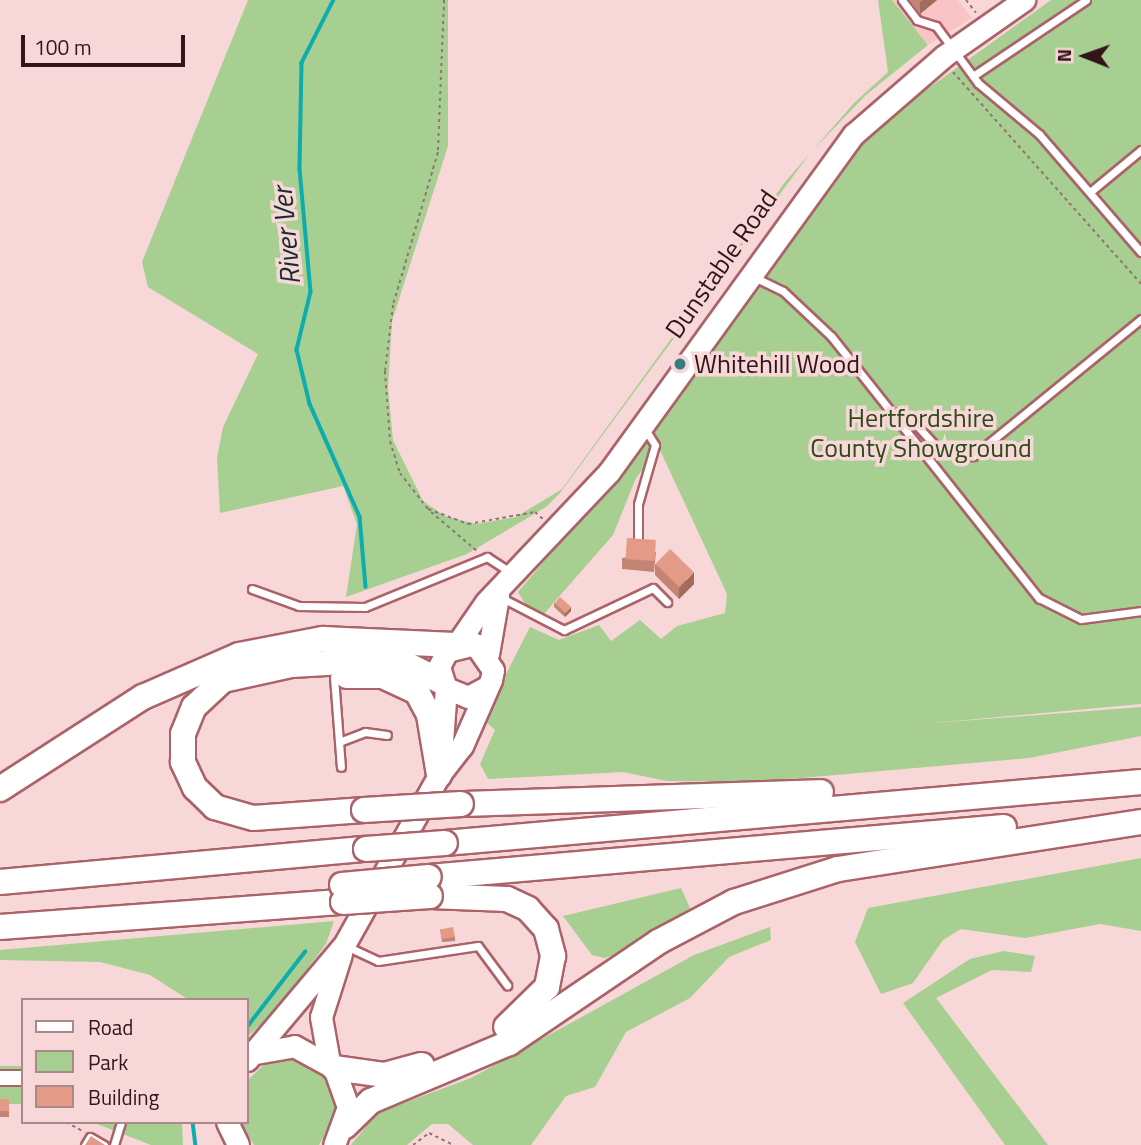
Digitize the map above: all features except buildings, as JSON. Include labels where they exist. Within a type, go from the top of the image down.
[{"type":"highway","points":[[0,789],[143,697],[239,655],[323,639],[456,645]]},
{"type":"highway","points":[[444,685],[408,662],[360,659],[259,670],[223,680],[201,697],[181,748],[192,785],[212,805],[253,818],[461,804],[680,800],[1141,776]]},
{"type":"highway","points":[[201,697],[242,686],[334,677],[383,676],[417,692],[429,715],[439,775]]},
{"type":"highway","points":[[0,882],[1141,782]]},
{"type":"highway","points":[[0,927],[429,887],[1141,815]]},
{"type":"highway","points":[[340,1136],[371,1101],[496,1050],[658,942],[757,893],[847,868],[1141,822]]},
{"type":"highway","points":[[331,1065],[384,1075],[429,1062],[509,1025],[544,993],[553,950],[528,909],[495,897],[429,887]]},
{"type":"highway","points":[[0,916],[342,894]]},
{"type":"main road","name":"Dunstable Road","points":[[456,645],[471,619],[498,596],[642,427],[749,274],[854,134],[984,25],[1024,0]]},
{"type":"main road","points":[[251,1057],[344,946],[439,775],[462,746],[493,670],[488,654],[498,596]]},
{"type":"main road","points":[[439,775],[444,685],[442,659],[456,645],[475,644],[488,654]]},
{"type":"main road","points":[[444,685],[468,697],[487,687]]},
{"type":"main road","points":[[340,1136],[346,1091],[331,1065],[321,1017],[344,946]]},
{"type":"main road","points":[[251,1057],[294,1046],[331,1065]]},
{"type":"street","points":[[0,1077],[21,1078]]},
{"type":"lane","points":[[902,0],[949,53],[1090,192],[1141,251]]},
{"type":"lane","points":[[972,76],[1086,0]]},
{"type":"lane","points":[[1090,192],[1141,150]]},
{"type":"lane","points":[[749,274],[783,291],[831,336],[1039,598],[1082,619],[1141,611]]},
{"type":"lane","points":[[891,411],[912,420],[942,453],[972,456],[1141,319]]},
{"type":"lane","points":[[638,541],[638,504],[655,445],[642,427]]},
{"type":"lane","points":[[252,589],[299,606],[365,607],[487,557],[514,577]]},
{"type":"lane","points":[[498,596],[564,630],[653,588],[667,602]]},
{"type":"lane","points":[[334,677],[341,767]]},
{"type":"lane","points":[[339,741],[365,732],[387,735]]},
{"type":"lane","points":[[344,946],[378,961],[478,946],[507,985]]},
{"type":"lane","points":[[114,1145],[120,1124]]},
{"type":"lane","points":[[85,1145],[90,1137],[104,1145]]},
{"type":"path","points":[[444,0],[438,152],[393,305],[385,371],[393,452],[400,473],[428,509],[487,557]]},
{"type":"path","points":[[966,0],[984,25]]},
{"type":"path","points":[[949,53],[956,80],[1141,284]]},
{"type":"path","points":[[428,509],[468,524],[536,512]]},
{"type":"path","points":[[69,1124],[90,1137]]},
{"type":"path","points":[[413,1145],[429,1133],[454,1145]]},
{"type":"shaded area","points":[[892,0],[958,0],[972,18],[928,45]]},
{"type":"green space","points":[[248,0],[448,0],[448,146],[392,321],[388,388],[393,440],[423,501],[445,516],[476,524],[516,517],[562,489],[785,182],[810,153],[560,493],[546,507],[467,554],[346,597],[357,524],[343,486],[220,513],[217,458],[223,427],[258,354],[148,287],[142,262]]},
{"type":"green space","points":[[878,0],[892,0],[928,45],[866,95],[813,150],[854,103],[888,72]]},
{"type":"green space","name":"Hertfordshire County Showground","points":[[1051,0],[1141,0],[1141,704],[922,724],[1141,707],[1141,736],[1029,758],[757,782],[667,781],[623,772],[488,779],[480,764],[495,730],[483,719],[530,627],[559,640],[599,625],[611,641],[640,620],[661,639],[677,626],[725,613],[727,594],[659,448],[636,478],[613,535],[543,615],[527,607],[518,592],[663,420],[850,157],[898,110]]},
{"type":"green space","points":[[1141,858],[1141,931],[1100,924],[1025,938],[961,929],[943,940],[913,983],[881,994],[855,942],[868,908]]},
{"type":"green space","points":[[681,888],[690,908],[627,952],[604,958],[592,955],[563,916]]},
{"type":"green space","points":[[334,921],[326,944],[274,1013],[248,1036],[248,998],[186,998],[150,975],[100,962],[0,960],[0,950]]},
{"type":"green space","points":[[770,927],[771,940],[729,957],[690,998],[626,1032],[595,1087],[566,1096],[531,1145],[473,1145],[448,1124],[432,1124],[407,1145],[351,1145],[377,1113],[471,1078],[694,955]]},
{"type":"green space","points":[[1004,951],[1035,956],[1031,972],[992,970],[936,998],[1048,1145],[1005,1145],[903,1003],[970,959]]},
{"type":"green space","points":[[290,1059],[322,1073],[332,1087],[336,1116],[319,1145],[254,1145],[242,1124],[248,1124],[248,1080],[266,1063]]},
{"type":"green space","points":[[0,1066],[21,1066],[21,1104],[0,1104]]},
{"type":"green space","points":[[97,1124],[182,1124],[183,1145],[151,1145]]},
{"type":"waterway","name":"River Ver","points":[[334,0],[302,63],[300,169],[311,292],[297,350],[310,404],[360,517],[366,587]]},
{"type":"waterway","name":"River Ver","points":[[248,1026],[305,952]]},
{"type":"waterway","name":"River Ver","points":[[193,1124],[196,1145]]},
{"type":"place","name":"Whitehill Wood","points":[[680,364]]}]
